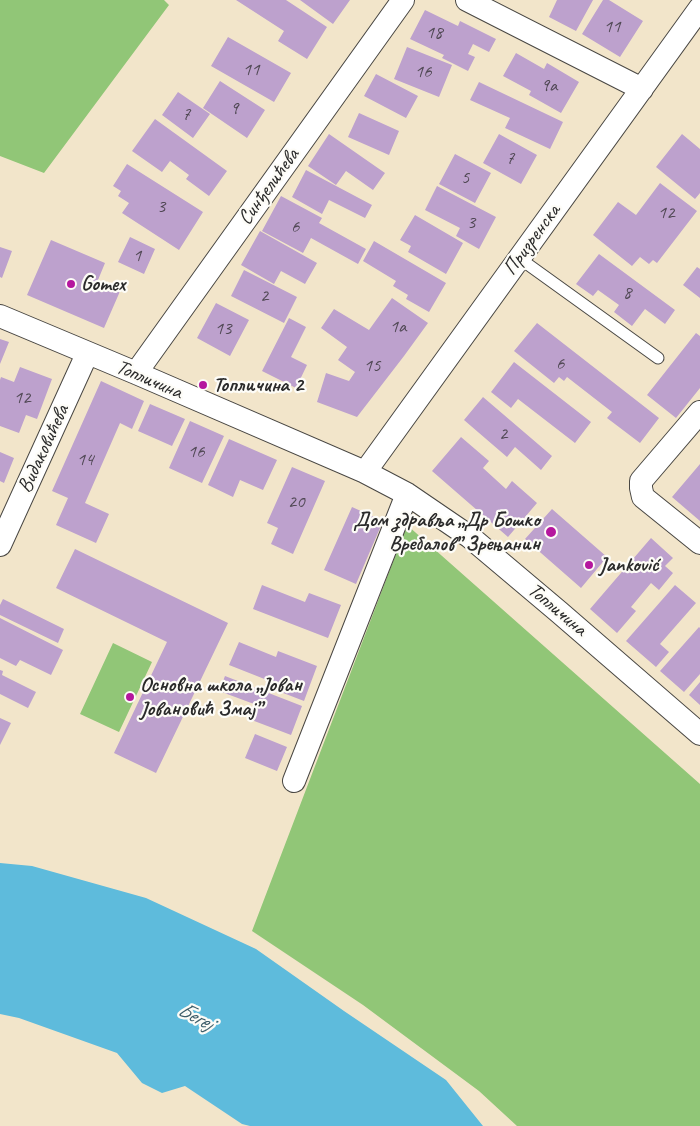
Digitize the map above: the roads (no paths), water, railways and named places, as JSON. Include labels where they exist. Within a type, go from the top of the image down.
[{"type":"street","name":"Синђелићева","points":[[136,373],[403,0]]},
{"type":"street","points":[[467,0],[642,89]]},
{"type":"street","name":"Призренска","points":[[365,472],[642,89],[696,22]]},
{"type":"street","name":"Топличина","points":[[0,316],[365,472],[407,494],[470,537],[700,734]]},
{"type":"street","name":"Видаковићева","points":[[0,545],[87,354]]},
{"type":"street","points":[[700,412],[641,481],[641,488],[643,497],[700,543]]},
{"type":"street","points":[[294,781],[407,494]]},
{"type":"lane","points":[[520,258],[658,358]]},
{"type":"water","name":"Бегеј","points":[[0,863],[32,866],[146,898],[256,949],[446,1080],[483,1126],[250,1126],[242,1124],[185,1086],[162,1093],[142,1083],[117,1053],[19,1018],[0,1014]]},
{"type":"place","name":"Gomex","points":[[71,284]]},
{"type":"place","name":"Топличина 2","points":[[203,385]]},
{"type":"place","name":"Дом здравља „Др Бошко Вребалов” Зрењанин","points":[[551,532]]},
{"type":"place","name":"Janković","points":[[589,565]]},
{"type":"place","name":"Основна школа „Јован Јовановић Змај”","points":[[130,697]]}]
